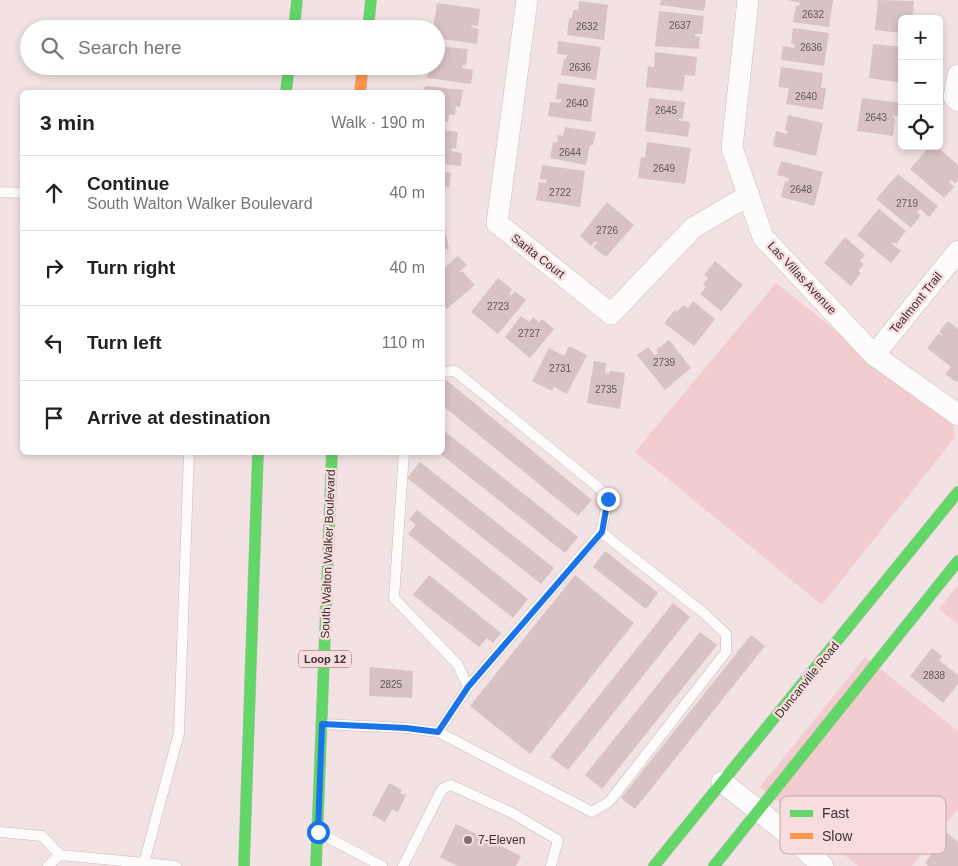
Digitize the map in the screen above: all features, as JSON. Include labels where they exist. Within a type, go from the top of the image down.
[{"type":"main road","points":[[295,20],[297,0]]},
{"type":"main road","points":[[369,20],[371,0]]},
{"type":"main road","points":[[286,90],[288,75]]},
{"type":"main road","points":[[360,90],[362,75]]},
{"type":"main road","points":[[244,866],[258,455]]},
{"type":"main road","name":"South Walton Walker Boulevard","points":[[316,866],[332,455]]},
{"type":"main road","name":"Duncanville Road","points":[[654,866],[958,492]]},
{"type":"main road","points":[[714,866],[958,561]]},
{"type":"street","name":"Sarita Court","points":[[527,0],[496,223],[611,314],[693,228],[749,196]]},
{"type":"street","name":"Las Villas Avenue","points":[[748,0],[732,148],[764,237],[874,355],[958,415]]},
{"type":"street","points":[[958,74],[954,97],[958,101]]},
{"type":"street","name":"Tealmont Trail","points":[[874,355],[958,251]]},
{"type":"street","points":[[722,782],[780,829]]},
{"type":"street","points":[[809,854],[823,866]]},
{"type":"lane","points":[[0,192],[20,193]]},
{"type":"lane","points":[[438,732],[468,687],[602,532],[608,499],[598,487],[455,371],[445,372]]},
{"type":"lane","points":[[144,863],[179,733],[189,455]]},
{"type":"lane","points":[[404,455],[394,598],[458,665],[468,687]]},
{"type":"lane","points":[[322,724],[406,728],[438,732],[592,812],[609,802],[726,652],[726,634],[706,615],[602,532]]},
{"type":"lane","points":[[402,866],[442,788],[451,785],[512,813],[558,840],[551,866]]},
{"type":"lane","points":[[0,832],[42,836],[60,855],[118,863],[176,866]]},
{"type":"lane","points":[[318,832],[382,866]]},
{"type":"lane","points":[[48,866],[60,855]]},
{"type":"shaded area","points":[[776,283],[953,424],[955,437],[822,605],[635,452]]},
{"type":"shaded area","points":[[958,585],[958,624],[939,609]]},
{"type":"shaded area","points":[[865,657],[958,731],[958,809],[946,824],[946,796],[780,796],[780,803],[760,787]]},
{"type":"shaded area","points":[[843,854],[922,854],[912,866],[858,866]]},
{"type":"building","points":[[661,0],[706,0],[704,11],[660,5]]},
{"type":"building","points":[[788,0],[833,0],[829,27],[793,22],[796,6],[799,6],[800,3]]},
{"type":"building","points":[[878,0],[914,1],[912,15],[898,15],[898,33],[875,30]]},
{"type":"building","points":[[579,1],[608,5],[604,40],[567,35],[569,18],[572,18],[573,10],[578,10]]},
{"type":"building","points":[[437,3],[480,9],[478,26],[472,25],[471,27],[479,29],[477,44],[445,39],[445,20],[434,20]]},
{"type":"building","points":[[659,11],[704,16],[702,34],[695,34],[695,36],[700,37],[699,49],[655,46]]},
{"type":"building","points":[[793,28],[829,33],[824,66],[781,60],[783,46],[794,48],[795,44],[791,44]]},
{"type":"building","points":[[558,41],[601,47],[596,80],[561,75],[564,59],[566,59],[567,55],[557,54]]},
{"type":"building","points":[[873,44],[898,47],[898,82],[869,78]]},
{"type":"building","points":[[445,47],[468,49],[466,65],[463,65],[462,68],[473,70],[471,84],[427,78],[428,75],[445,75]]},
{"type":"building","points":[[655,52],[697,57],[695,76],[685,75],[683,91],[646,87],[648,66],[654,67]]},
{"type":"building","points":[[781,67],[823,73],[821,88],[826,88],[823,110],[786,104],[789,88],[778,87]]},
{"type":"building","points":[[558,83],[595,88],[591,122],[548,116],[550,102],[561,103],[561,99],[556,99]]},
{"type":"building","points":[[425,86],[463,90],[460,107],[456,106],[455,115],[449,114],[448,122],[445,122],[445,90],[424,90]]},
{"type":"building","points":[[649,98],[685,102],[683,119],[679,118],[679,120],[690,122],[688,137],[645,131]]},
{"type":"building","points":[[862,98],[898,102],[898,116],[892,115],[895,119],[893,136],[857,131]]},
{"type":"building","points":[[788,115],[823,123],[816,156],[773,146],[776,131],[787,134],[788,131],[785,130]]},
{"type":"building","points":[[565,127],[596,132],[593,145],[590,145],[586,165],[550,158],[553,142],[557,143],[558,135],[563,136]]},
{"type":"building","points":[[445,130],[458,132],[456,149],[452,148],[451,151],[462,153],[461,166],[445,164]]},
{"type":"building","points":[[647,142],[691,148],[685,184],[638,178],[641,157],[645,158]]},
{"type":"building","points":[[927,150],[941,150],[958,165],[958,180],[955,183],[951,180],[949,182],[954,187],[944,198],[910,169]]},
{"type":"building","points":[[781,161],[823,172],[814,206],[781,197],[785,181],[788,182],[789,178],[777,175]]},
{"type":"building","points":[[542,165],[585,171],[580,207],[536,200],[539,182],[546,183],[547,180],[540,179]]},
{"type":"building","points":[[445,172],[451,173],[449,187],[445,186]]},
{"type":"building","points":[[898,174],[938,206],[929,217],[920,209],[917,212],[921,215],[911,228],[876,199]]},
{"type":"building","points":[[607,202],[634,225],[606,257],[593,247],[597,243],[595,241],[591,246],[580,236]]},
{"type":"building","points":[[879,209],[906,231],[896,244],[894,242],[892,244],[901,251],[891,263],[857,235]]},
{"type":"building","points":[[445,234],[449,249],[445,250]]},
{"type":"building","points":[[845,237],[865,255],[860,261],[864,264],[858,271],[861,273],[851,286],[824,263]]},
{"type":"building","points":[[458,256],[467,265],[459,272],[463,272],[475,285],[447,309],[445,307],[445,267]]},
{"type":"building","points":[[715,261],[743,285],[721,311],[700,294],[706,287],[703,284],[708,278],[704,275]]},
{"type":"building","points":[[498,278],[512,289],[509,294],[511,296],[515,291],[526,300],[498,334],[471,312]]},
{"type":"building","points":[[693,301],[715,319],[694,346],[664,323],[675,310],[677,312],[683,305],[688,308]]},
{"type":"building","points":[[521,316],[529,322],[533,317],[539,322],[542,319],[554,329],[530,358],[505,337]]},
{"type":"building","points":[[948,321],[958,329],[958,380],[956,382],[945,374],[951,367],[927,348],[938,334],[944,336],[939,332]]},
{"type":"building","points":[[669,340],[691,368],[665,390],[637,355],[648,347],[655,355],[658,353],[656,350]]},
{"type":"building","points":[[569,346],[587,355],[567,394],[554,387],[552,391],[532,381],[549,348],[564,356]]},
{"type":"building","points":[[594,361],[606,363],[605,373],[609,374],[610,371],[625,373],[620,409],[587,403]]},
{"type":"building","points":[[445,379],[592,500],[578,516],[445,407]]},
{"type":"building","points":[[445,431],[578,537],[565,553],[442,455],[445,455]]},
{"type":"building","points":[[420,462],[554,568],[541,584],[407,478]]},
{"type":"building","points":[[417,510],[528,599],[513,618],[408,534],[416,525],[409,519]]},
{"type":"building","points":[[605,551],[658,593],[646,609],[593,567]]},
{"type":"building","points":[[429,575],[501,633],[493,643],[487,638],[479,647],[413,595]]},
{"type":"building","points":[[575,575],[634,623],[530,754],[470,706]]},
{"type":"building","points":[[673,603],[690,617],[568,770],[550,757]]},
{"type":"building","points":[[700,632],[717,645],[602,789],[585,775]]},
{"type":"building","points":[[751,635],[765,646],[635,809],[621,798]]},
{"type":"building","points":[[932,648],[942,656],[939,660],[958,675],[958,684],[943,703],[910,676]]},
{"type":"building","points":[[370,667],[413,671],[412,698],[369,696]]},
{"type":"building","points":[[389,783],[402,790],[400,793],[406,795],[398,812],[392,809],[385,822],[372,815]]},
{"type":"building","name":"7-Eleven","points":[[456,824],[521,856],[516,866],[457,866],[440,857]]},
{"type":"building","points":[[946,832],[958,842],[958,866],[928,866],[925,863],[932,854],[946,854]]},
{"type":"traffic: fast","points":[[295,20],[297,0]]},
{"type":"traffic: fast","points":[[369,20],[371,0]]},
{"type":"traffic: fast","points":[[286,90],[288,75]]},
{"type":"traffic: fast","points":[[244,866],[258,455]]},
{"type":"traffic: fast","points":[[316,866],[332,455]]},
{"type":"traffic: fast","points":[[654,866],[958,492]]},
{"type":"traffic: fast","points":[[714,866],[958,561]]},
{"type":"traffic: slow","points":[[360,90],[362,75]]},
{"type":"place","name":"7-Eleven","points":[[468,840]]},
{"type":"route","points":[[318,832],[322,724],[406,728],[438,732],[468,687],[574,562],[602,532],[608,499]]}]
